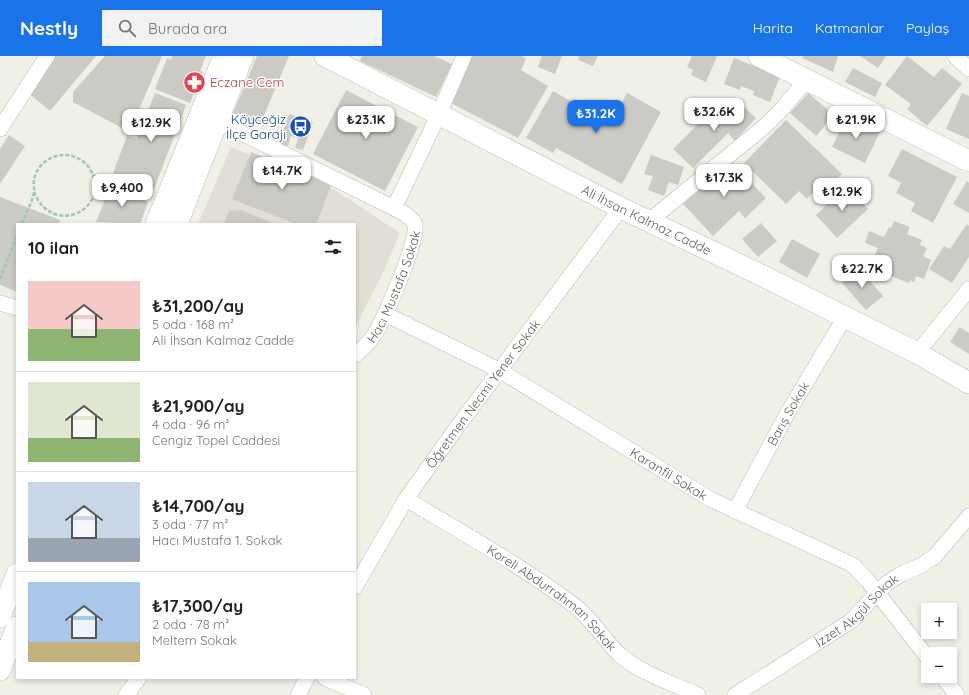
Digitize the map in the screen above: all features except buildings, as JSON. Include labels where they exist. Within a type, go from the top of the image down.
[{"type":"street","points":[[0,128],[47,56]]},
{"type":"street","points":[[156,223],[224,56]]},
{"type":"street","points":[[177,223],[243,56]]},
{"type":"street","name":"Ali İhsan Kalmaz Cadde","points":[[325,56],[621,208],[917,353],[969,382]]},
{"type":"street","points":[[217,121],[394,208],[439,114],[464,56]]},
{"type":"street","points":[[760,56],[969,161]]},
{"type":"street","points":[[955,56],[969,69]]},
{"type":"street","points":[[649,221],[765,126],[782,109],[807,79]]},
{"type":"street","name":"Hacı Mustafa Sokak","points":[[356,354],[374,335],[385,314],[417,229],[415,223],[407,215],[394,208]]},
{"type":"street","name":"Öğretmen Necmi Yener Sokak","points":[[356,585],[406,499],[499,370],[621,208]]},
{"type":"street","points":[[917,353],[969,289]]},
{"type":"street","points":[[0,303],[16,308]]},
{"type":"street","name":"Karanfil Sokak","points":[[385,314],[499,370],[682,482],[735,511],[841,558],[861,572],[921,649]]},
{"type":"street","name":"Barış Sokak","points":[[735,511],[790,407],[845,317]]},
{"type":"street","name":"Koreli Abdurrahman Sokak","points":[[406,499],[513,564],[576,607],[592,621],[610,644],[633,665],[698,695]]},
{"type":"street","name":"İzzet Akgül Sokak","points":[[735,695],[837,632],[856,616],[876,593],[901,574],[922,565],[935,556],[969,516]]},
{"type":"street","points":[[0,617],[16,577]]},
{"type":"street","points":[[0,670],[16,630]]},
{"type":"street","points":[[126,695],[138,679]]},
{"type":"street","points":[[298,695],[306,679]]},
{"type":"street","points":[[326,679],[364,695]]},
{"type":"street","points":[[948,683],[957,695]]},
{"type":"path","points":[[61,155],[71,155],[81,160],[89,167],[94,176],[95,186],[93,196],[89,204],[81,211],[72,215],[63,216],[53,214],[44,209],[38,202],[34,192],[33,182],[36,172],[42,164],[51,158],[61,155]]},
{"type":"path","points":[[94,176],[108,176],[156,195]]},
{"type":"path","points":[[22,223],[34,192]]},
{"type":"path","points":[[0,279],[16,239]]},
{"type":"shaded area","points":[[231,147],[332,188],[400,233],[382,275],[356,325],[356,223],[198,223]]},
{"type":"place","name":"Eczane Cem","points":[[194,82]]},
{"type":"place","name":"Köyceğiz İlçe Garajı","points":[[301,126]]}]
